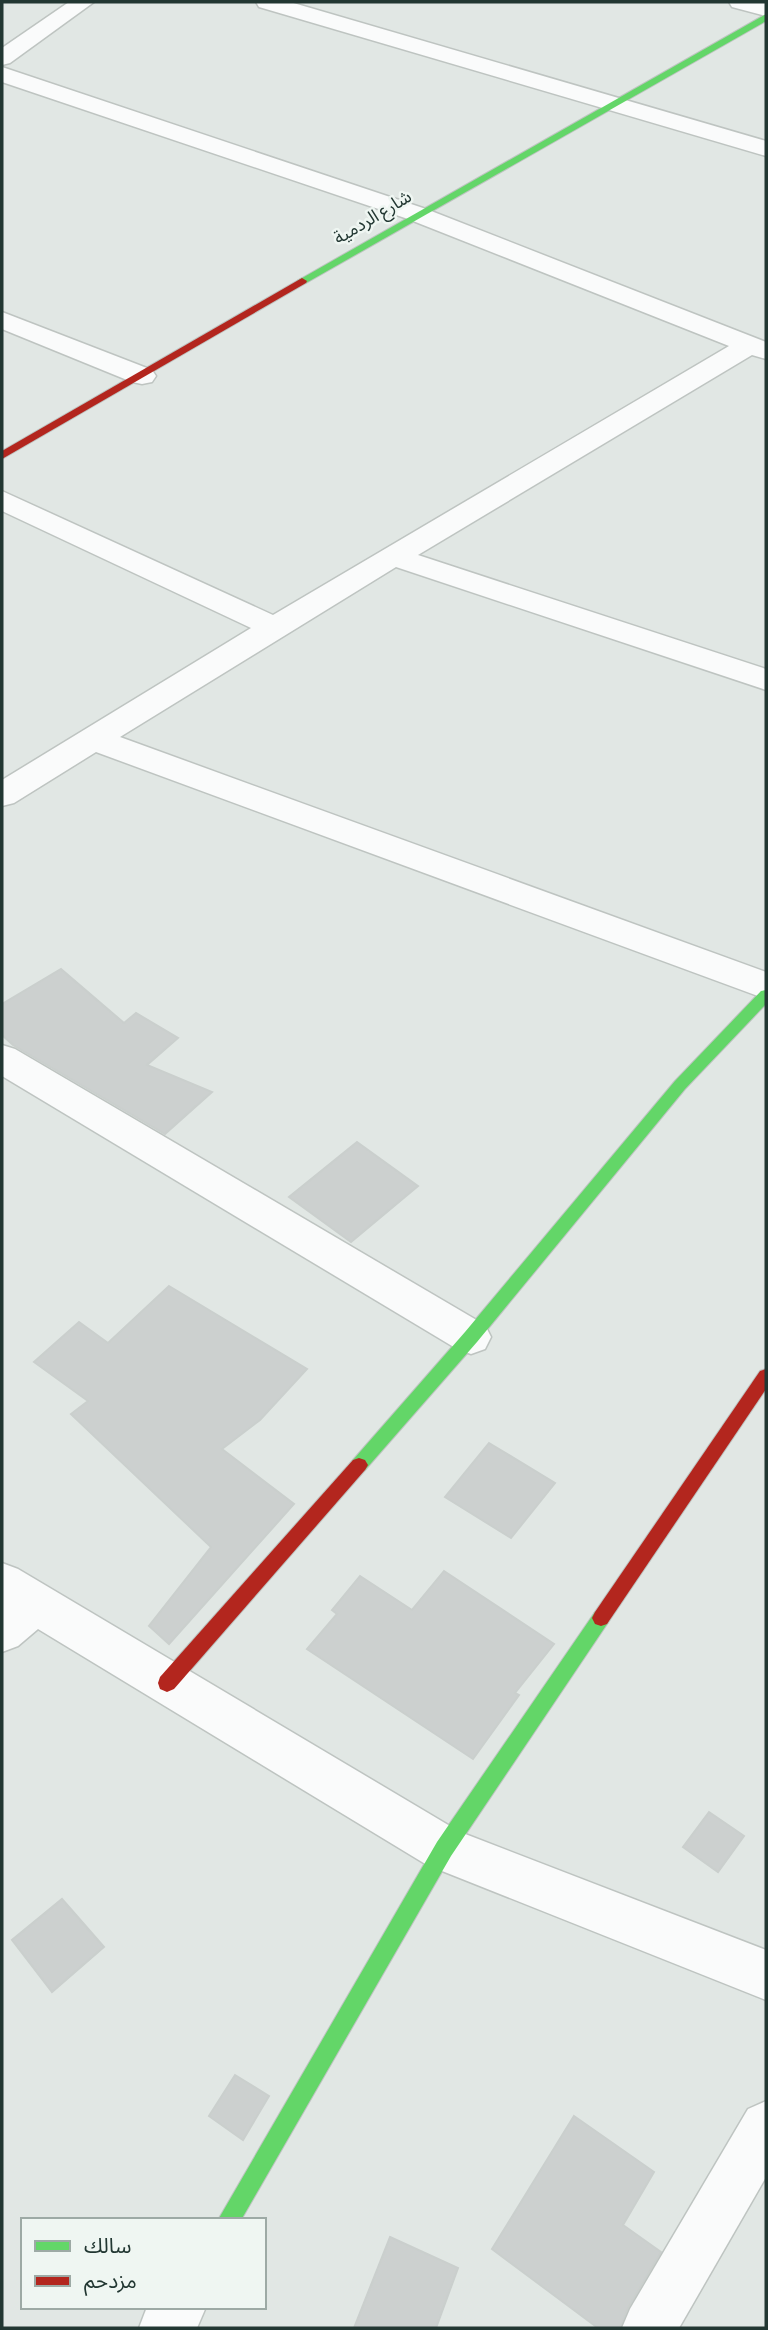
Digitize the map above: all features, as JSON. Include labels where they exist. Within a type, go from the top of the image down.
[{"type":"street","points":[[2,58],[83,2]]},
{"type":"street","points":[[267,2],[766,149]]},
{"type":"street","points":[[740,2],[766,9]]},
{"type":"street","name":"شارع الردمية","points":[[2,456],[417,214],[766,17]]},
{"type":"street","points":[[2,74],[417,214],[758,348]]},
{"type":"street","points":[[2,320],[142,376]]},
{"type":"street","points":[[2,795],[392,556],[758,348]]},
{"type":"street","points":[[2,500],[274,627]]},
{"type":"street","points":[[392,556],[766,680]]},
{"type":"street","points":[[92,738],[766,986]]},
{"type":"street","points":[[167,1683],[471,1338],[680,1085],[766,995]]},
{"type":"street","points":[[2,1059],[471,1338]]},
{"type":"street","points":[[230,2218],[444,1849],[766,1376]]},
{"type":"street","points":[[13,1606],[167,1683],[444,1849],[766,1975]]},
{"type":"street","points":[[649,2328],[766,2127]]},
{"type":"street","points":[[166,2328],[177,2309]]},
{"type":"building","points":[[61,969],[124,1023],[136,1013],[178,1038],[147,1065],[212,1092],[165,1134],[13,1045],[2,1035],[2,1004]]},
{"type":"building","points":[[357,1142],[418,1186],[351,1242],[289,1197]]},
{"type":"building","points":[[169,1286],[307,1369],[260,1420],[222,1449],[294,1504],[169,1644],[149,1626],[211,1547],[71,1414],[88,1401],[34,1362],[79,1322],[108,1343]]},
{"type":"building","points":[[489,1443],[555,1483],[511,1538],[445,1497]]},
{"type":"building","points":[[444,1571],[554,1644],[515,1693],[519,1695],[473,1759],[307,1649],[337,1614],[332,1610],[360,1576],[412,1610]]},
{"type":"building","points":[[709,1812],[744,1836],[718,1872],[683,1847]]},
{"type":"building","points":[[62,1899],[104,1947],[52,1992],[12,1940]]},
{"type":"building","points":[[235,2075],[269,2096],[243,2140],[209,2116]]},
{"type":"building","points":[[574,2116],[654,2172],[623,2225],[661,2252],[628,2308],[620,2328],[598,2328],[492,2249]]},
{"type":"building","points":[[390,2237],[458,2268],[436,2328],[354,2328]]},
{"type":"traffic: fast","points":[[302,281],[766,17]]},
{"type":"traffic: fast","points":[[359,1465],[471,1337],[680,1085],[766,995]]},
{"type":"traffic: fast","points":[[230,2218],[444,1849],[601,1618]]},
{"type":"traffic: jam","points":[[2,456],[302,281]]},
{"type":"traffic: jam","points":[[601,1618],[766,1376]]},
{"type":"traffic: jam","points":[[167,1683],[359,1465]]}]
